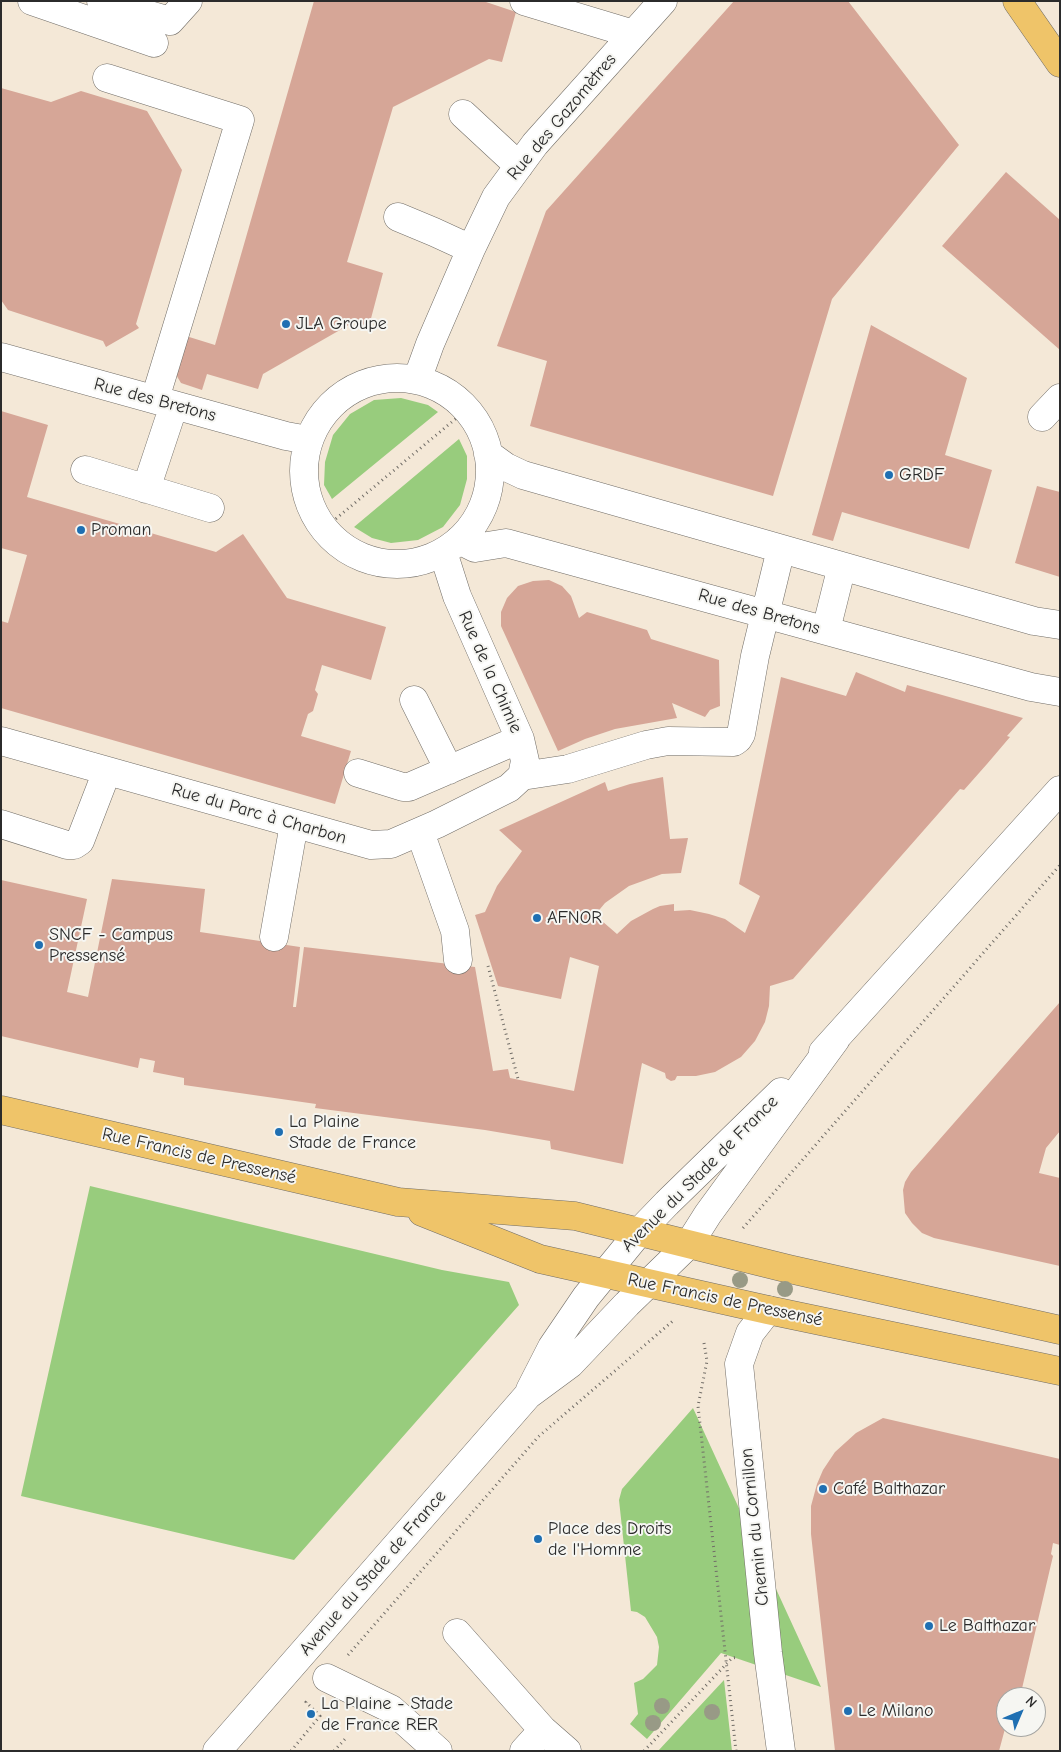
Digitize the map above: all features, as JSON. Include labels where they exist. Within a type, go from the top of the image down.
[{"type":"main road","points":[[1017,1],[1060,63]]},
{"type":"main road","name":"Rue Francis de Pressensé","points":[[1,1110],[398,1202],[575,1216],[799,1272],[1060,1330]]},
{"type":"main road","name":"Rue Francis de Pressensé","points":[[398,1202],[540,1259],[768,1310],[1060,1371]]},
{"type":"street","points":[[101,1],[170,21],[188,1]]},
{"type":"street","points":[[524,1],[633,34]]},
{"type":"street","points":[[40,2],[154,43]]},
{"type":"street","name":"Rue des Gazomètres","points":[[417,380],[470,249],[496,197],[535,144],[633,34],[655,4]]},
{"type":"street","points":[[107,78],[240,120],[165,402],[146,489]]},
{"type":"street","points":[[463,114],[519,166]]},
{"type":"street","points":[[398,217],[470,249]]},
{"type":"street","name":"Rue des Bretons","points":[[1,357],[286,436],[308,440]]},
{"type":"street","points":[[394,377],[417,380],[435,386],[452,396],[467,410],[480,430],[488,454],[489,485],[479,516],[451,546],[412,563],[380,562],[349,551],[323,529],[309,502],[304,471],[308,440],[318,420],[333,402],[351,389],[372,381],[394,377]]},
{"type":"street","points":[[488,454],[506,467],[523,475],[1034,621],[1060,625]]},
{"type":"street","points":[[84,470],[210,508]]},
{"type":"street","name":"Rue des Bretons","points":[[451,546],[474,548],[506,543],[1031,687],[1060,692]]},
{"type":"street","name":"Rue de la Chimie","points":[[451,546],[457,596],[520,739],[525,761],[516,782]]},
{"type":"street","name":"Rue du Parc à Charbon","points":[[1,741],[371,845],[391,844],[420,832],[516,782],[568,769],[646,745],[668,742],[734,742],[741,734],[765,613],[781,549]]},
{"type":"street","points":[[826,630],[842,566]]},
{"type":"street","points":[[414,700],[449,770]]},
{"type":"street","points":[[358,773],[403,787],[409,787],[520,739]]},
{"type":"street","points":[[1,824],[67,845],[74,845],[80,841],[107,771]]},
{"type":"street","name":"Avenue du Stade de France","points":[[528,1395],[552,1347],[605,1274],[640,1232],[667,1203],[836,1039],[1057,790]]},
{"type":"street","points":[[274,937],[294,824]]},
{"type":"street","points":[[420,832],[455,931],[458,960]]},
{"type":"street","name":"Avenue du Stade de France","points":[[218,1751],[528,1395],[570,1364],[627,1304],[689,1244],[708,1214],[836,1039]]},
{"type":"street","name":"Chemin du Cornillon","points":[[768,1310],[750,1333],[739,1364],[768,1653],[781,1751]]},
{"type":"street","points":[[457,1632],[543,1730],[567,1751]]},
{"type":"street","points":[[327,1678],[391,1709],[438,1751]]},
{"type":"street","points":[[524,1751],[543,1730]]},
{"type":"path","points":[[332,522],[459,416]]},
{"type":"path","points":[[704,1343],[707,1361],[698,1406],[736,1751]]},
{"type":"path","points":[[644,1751],[726,1664]]},
{"type":"path","points":[[291,1751],[320,1716]]},
{"type":"path","points":[[334,1751],[345,1738]]},
{"type":"green space","points":[[401,398],[428,405],[438,412],[332,499],[324,485],[325,462],[333,435],[350,414],[374,400]]},
{"type":"green space","points":[[459,439],[467,456],[467,479],[460,505],[443,527],[418,540],[391,543],[372,538],[354,527]]},
{"type":"green space","points":[[90,1186],[442,1270],[509,1282],[519,1305],[294,1560],[21,1496]]},
{"type":"green space","points":[[693,1408],[821,1687],[721,1653],[647,1739],[630,1724],[638,1714],[634,1683],[643,1679],[657,1665],[659,1647],[657,1637],[645,1617],[631,1611],[619,1500],[622,1489]]},
{"type":"green space","points":[[724,1680],[732,1751],[658,1751]]},
{"type":"building","points":[[314,1],[483,1],[516,12],[502,62],[489,59],[393,107],[347,262],[383,273],[369,326],[354,322],[263,374],[258,389],[207,374],[202,390],[181,383],[175,373],[186,336],[215,345]]},
{"type":"building","points":[[734,1],[848,1],[959,145],[832,299],[773,496],[530,426],[547,361],[497,346],[546,211]]},
{"type":"building","points":[[1,88],[51,102],[81,91],[147,111],[182,170],[136,324],[139,328],[106,347],[103,341],[8,310],[1,300]]},
{"type":"building","points":[[1006,172],[1060,220],[1060,350],[942,246]]},
{"type":"building","points":[[871,325],[967,378],[945,455],[992,470],[969,549],[842,512],[833,541],[812,535]]},
{"type":"building","points":[[1,411],[48,425],[27,497],[216,552],[243,534],[287,598],[386,627],[371,680],[322,665],[315,690],[318,694],[313,711],[308,714],[301,736],[351,751],[335,804],[1,708],[1,621],[8,623],[27,555],[1,548]]},
{"type":"building","points":[[1037,486],[1060,492],[1060,577],[1015,563]]},
{"type":"building","points":[[549,580],[562,586],[571,596],[579,618],[587,612],[647,630],[651,639],[719,660],[720,706],[710,710],[705,717],[672,703],[677,718],[615,729],[558,751],[501,626],[501,612],[507,598],[518,586],[533,581]]},
{"type":"building","points":[[856,672],[905,692],[907,685],[1023,718],[1007,736],[1010,737],[987,764],[964,790],[960,789],[793,979],[770,986],[769,1006],[765,1022],[755,1041],[741,1057],[715,1072],[696,1076],[677,1076],[675,1080],[671,1081],[666,1078],[665,1073],[642,1063],[623,1164],[551,1149],[550,1141],[485,1130],[315,1108],[316,1104],[184,1085],[184,1078],[153,1072],[155,1061],[140,1058],[138,1068],[1,1036],[1,880],[87,899],[67,992],[88,997],[112,879],[205,889],[200,932],[300,947],[293,1007],[296,1007],[304,947],[475,967],[493,1071],[508,1069],[510,1078],[574,1091],[599,966],[570,957],[561,999],[498,986],[475,915],[485,912],[497,886],[522,851],[499,830],[605,782],[608,791],[663,777],[670,839],[688,838],[681,873],[662,874],[629,886],[605,903],[595,915],[617,934],[631,921],[653,909],[674,904],[674,911],[690,910],[709,914],[725,919],[745,933],[760,896],[739,884],[781,677],[846,696]]},
{"type":"building","points":[[1060,1002],[1060,1131],[1046,1148],[1039,1173],[1060,1178],[1060,1266],[934,1238],[922,1233],[905,1213],[903,1190],[905,1182],[911,1172]]},
{"type":"building","name":"Le Balthazar","points":[[883,1418],[1060,1459],[1060,1545],[1053,1543],[1051,1554],[1053,1556],[1022,1687],[996,1687],[996,1737],[1003,1737],[999,1751],[835,1751],[811,1534],[811,1506],[823,1470],[835,1452],[856,1433]]},
{"type":"place","name":"JLA Groupe","points":[[286,324]]},
{"type":"place","name":"GRDF","points":[[889,475]]},
{"type":"place","name":"Proman","points":[[81,530]]},
{"type":"place","name":"AFNOR","points":[[537,918]]},
{"type":"place","name":"SNCF - Campus Pressensé","points":[[39,945]]},
{"type":"place","name":"La Plaine Stade de France","points":[[279,1132]]},
{"type":"place","name":"Café Balthazar","points":[[823,1489]]},
{"type":"place","name":"Place des Droits de l'Homme","points":[[538,1539]]},
{"type":"place","name":"Le Balthazar","points":[[929,1626]]},
{"type":"place","name":"Le Milano","points":[[848,1711]]},
{"type":"place","name":"La Plaine - Stade de France RER","points":[[311,1714]]}]
